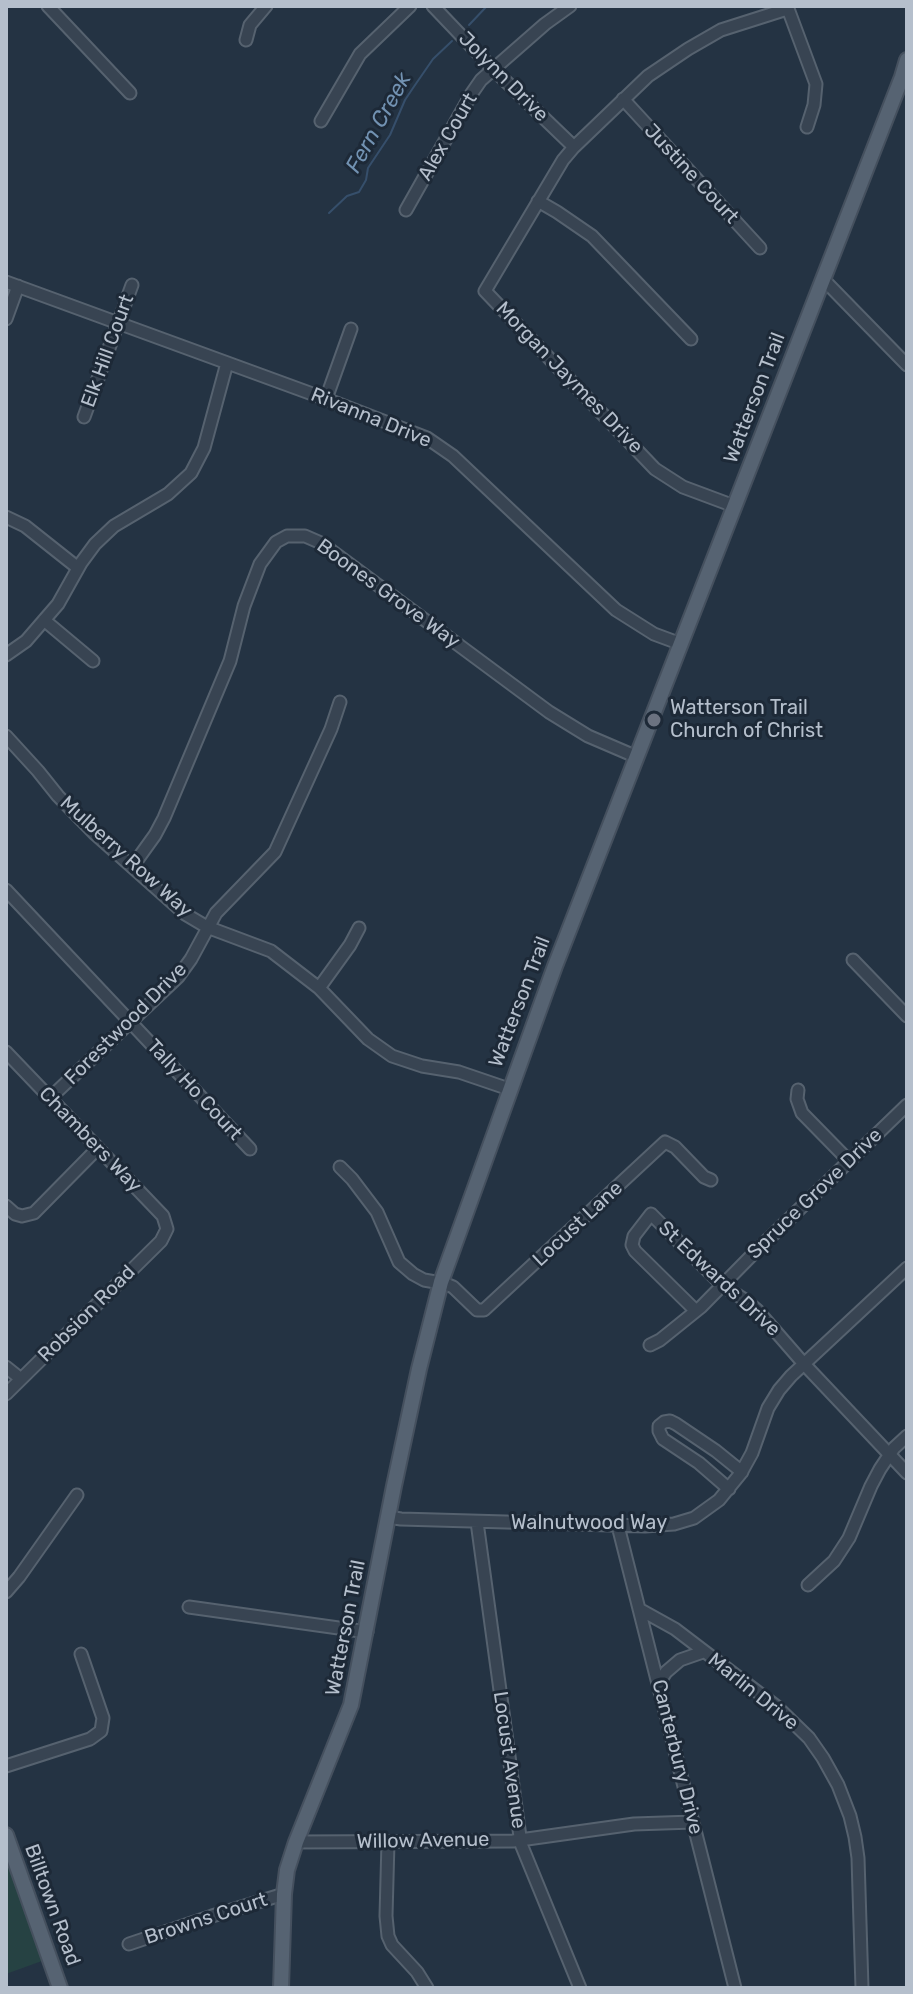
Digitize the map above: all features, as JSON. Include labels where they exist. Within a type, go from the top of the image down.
[{"type":"main road","name":"Watterson Trail","points":[[281,1988],[287,1870],[347,1720],[356,1688],[388,1517],[441,1282],[555,966],[907,60]]},
{"type":"main road","name":"Billtown Road","points":[[6,1835],[60,1988]]},
{"type":"street","points":[[48,6],[130,93]]},
{"type":"street","points":[[246,40],[250,25],[266,6]]},
{"type":"street","points":[[321,121],[360,54],[410,6]]},
{"type":"street","name":"Jolynn Drive","points":[[433,6],[574,147]]},
{"type":"street","name":"Alex Court","points":[[406,210],[481,80],[570,6]]},
{"type":"street","points":[[787,7],[816,84],[807,127]]},
{"type":"street","name":"Morgan Jaymes Drive","points":[[734,506],[683,487],[655,469],[485,291],[563,160],[623,99],[648,76],[721,30],[787,7]]},
{"type":"street","name":"Justine Court","points":[[623,99],[760,248]]},
{"type":"street","points":[[538,201],[592,236],[691,339]]},
{"type":"street","points":[[823,279],[907,365]]},
{"type":"street","points":[[6,319],[12,284]]},
{"type":"street","name":"Rivanna Drive","points":[[12,284],[326,399],[415,433],[443,448],[600,597],[633,622],[681,644]]},
{"type":"street","name":"Elk Hill Court","points":[[84,417],[132,285]]},
{"type":"street","points":[[326,399],[351,329]]},
{"type":"street","points":[[6,655],[26,641],[58,604],[95,544],[114,526],[168,494],[191,473],[204,448],[227,363]]},
{"type":"street","points":[[6,517],[25,526],[78,568]]},
{"type":"street","name":"Boones Grove Way","points":[[132,867],[164,818],[221,684],[260,564],[276,542],[287,536],[305,536],[321,543],[549,712],[588,736],[637,757]]},
{"type":"street","points":[[44,620],[93,661]]},
{"type":"street","name":"Forestwood Drive","points":[[50,1098],[178,977],[216,913],[275,852],[331,729],[340,702]]},
{"type":"street","name":"Mulberry Row Way","points":[[6,736],[95,834],[185,914],[207,927],[271,951],[319,988],[368,1039],[392,1056],[422,1066],[459,1072],[509,1089]]},
{"type":"street","name":"Tally Ho Court","points":[[6,890],[250,1149]]},
{"type":"street","points":[[319,988],[359,928]]},
{"type":"street","points":[[853,960],[907,1016]]},
{"type":"street","name":"Chambers Way","points":[[6,1052],[163,1216],[167,1224],[166,1232]]},
{"type":"street","points":[[798,1090],[797,1099],[802,1113],[849,1161]]},
{"type":"street","name":"Spruce Grove Drive","points":[[650,1345],[696,1311],[907,1105]]},
{"type":"street","name":"Locust Lane","points":[[441,1282],[453,1287],[477,1310],[484,1310],[665,1142],[675,1147],[704,1177],[711,1180]]},
{"type":"street","points":[[6,1206],[22,1216],[34,1213],[98,1148]]},
{"type":"street","points":[[340,1167],[377,1212],[399,1262],[424,1280],[441,1282]]},
{"type":"street","name":"St Edwards Drive","points":[[696,1311],[632,1245],[634,1236],[651,1214],[722,1285],[757,1310],[907,1473]]},
{"type":"street","name":"Robsion Road","points":[[6,1394],[161,1241],[166,1232]]},
{"type":"street","name":"Walnutwood Way","points":[[388,1517],[618,1526],[658,1526],[694,1518],[713,1506],[742,1472],[774,1398],[791,1376],[907,1268]]},
{"type":"street","points":[[6,1367],[21,1379]]},
{"type":"street","points":[[729,1489],[699,1463],[663,1439],[659,1426],[670,1421],[676,1424],[742,1472]]},
{"type":"street","points":[[808,1585],[834,1561],[849,1538],[871,1486],[907,1436]]},
{"type":"street","points":[[6,1592],[77,1495]]},
{"type":"street","name":"Locust Avenue","points":[[477,1522],[520,1840],[580,1988]]},
{"type":"street","name":"Canterbury Drive","points":[[618,1526],[735,1988]]},
{"type":"street","points":[[189,1607],[367,1632]]},
{"type":"street","name":"Marlin Drive","points":[[639,1609],[667,1624],[789,1717],[823,1758],[850,1816],[858,1858],[862,1988]]},
{"type":"street","points":[[658,1684],[680,1660],[703,1652]]},
{"type":"street","points":[[7,1764],[99,1735],[103,1718],[81,1654]]},
{"type":"street","name":"Willow Avenue","points":[[296,1842],[520,1840],[634,1824],[693,1822]]},
{"type":"street","points":[[388,1842],[388,1936],[427,1988]]},
{"type":"street","name":"Browns Court","points":[[129,1944],[284,1894]]},
{"type":"green space","points":[[6,1856],[42,1961],[6,1974]]},
{"type":"waterway","name":"Fern Creek","points":[[469,25],[487,6]]},
{"type":"waterway","name":"Fern Creek","points":[[329,213],[347,196],[359,192],[368,168],[390,135],[405,100],[433,59],[452,41]]},
{"type":"place","name":"Watterson Trail Church of Christ","points":[[654,720]]}]
